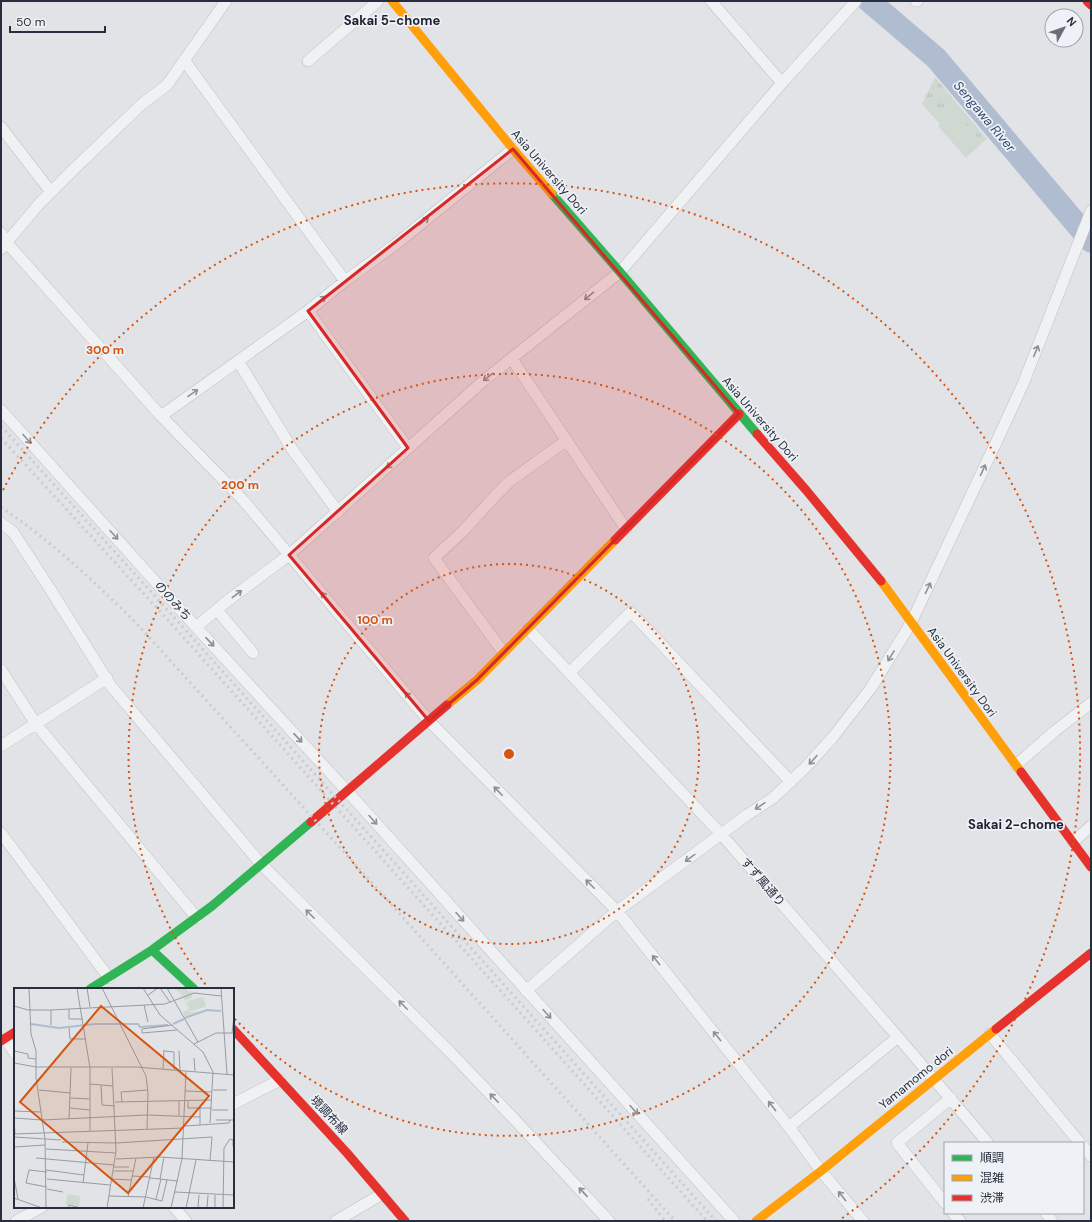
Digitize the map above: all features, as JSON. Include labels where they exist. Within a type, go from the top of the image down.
[{"type":"street","points":[[4,246],[39,204],[75,168],[142,104],[167,85],[226,1]]},
{"type":"street","points":[[308,61],[378,1]]},
{"type":"street","name":"Asia University Dori","points":[[392,1],[513,149],[620,272],[739,414],[806,490],[876,575],[1091,866]]},
{"type":"street","points":[[711,1],[782,83]]},
{"type":"street","points":[[196,627],[289,555],[482,382],[620,272],[782,83],[856,1]]},
{"type":"street","points":[[1087,1],[1091,5]]},
{"type":"street","points":[[184,60],[345,281]]},
{"type":"street","points":[[1,127],[51,192]]},
{"type":"street","points":[[161,416],[308,311],[345,281],[396,244],[513,149]]},
{"type":"street","points":[[526,991],[617,911],[721,834],[773,798],[806,767],[833,737],[871,688],[911,623],[1023,384],[1091,211]]},
{"type":"street","points":[[1,233],[4,246],[161,416],[243,500],[429,721],[617,911],[863,1221]]},
{"type":"street","points":[[308,311],[408,448]]},
{"type":"street","points":[[512,359],[626,529]]},
{"type":"street","points":[[238,361],[292,449],[338,512]]},
{"type":"street","name":"ののみち","points":[[1,410],[734,1221]]},
{"type":"street","points":[[93,988],[152,950],[197,918],[262,865],[477,680],[739,414]]},
{"type":"street","points":[[504,653],[434,558],[463,532],[510,481],[567,440]]},
{"type":"street","points":[[1,523],[13,532],[111,686],[262,865],[451,1054],[527,1132],[609,1221]]},
{"type":"street","points":[[217,610],[253,653]]},
{"type":"street","points":[[569,673],[631,612],[791,782]]},
{"type":"street","name":"すず風通り","points":[[528,629],[721,834],[951,1098],[987,1142]]},
{"type":"street","points":[[1,670],[36,724],[197,918]]},
{"type":"street","points":[[1,746],[106,678]]},
{"type":"street","points":[[1016,765],[1055,731],[1091,703]]},
{"type":"street","points":[[1073,842],[1091,826]]},
{"type":"street","points":[[1,833],[109,978]]},
{"type":"street","points":[[152,950],[193,988]]},
{"type":"street","name":"Yamamomo dori","points":[[756,1221],[822,1170],[1091,953]]},
{"type":"street","name":"境調布線","points":[[234,1030],[347,1153],[405,1221]]},
{"type":"street","points":[[14,1033],[3,1040],[14,1052]]},
{"type":"street","points":[[990,1034],[1079,1142]]},
{"type":"street","points":[[789,1127],[898,1037]]},
{"type":"street","points":[[234,1103],[280,1080]]},
{"type":"street","points":[[944,1202],[897,1143],[951,1098]]},
{"type":"street","points":[[1084,1147],[1091,1156]]},
{"type":"street","points":[[336,1221],[382,1194]]},
{"type":"street","points":[[16,1221],[40,1208]]},
{"type":"street","points":[[175,1208],[186,1221]]},
{"type":"highlighted area","points":[[513,149],[739,414],[477,680],[429,721],[289,555],[408,448],[308,311]]},
{"type":"green space","points":[[935,77],[987,139],[982,143],[955,111],[940,124],[922,104]]},
{"type":"green space","points":[[955,111],[982,143],[966,158],[938,126]]},
{"type":"waterway","name":"Sengawa River","points":[[869,1],[936,58],[1091,241]]},
{"type":"railway","points":[[1,426],[716,1221]]},
{"type":"railway","points":[[1,438],[176,629],[707,1221]]},
{"type":"railway","points":[[1,507],[55,548],[138,625],[675,1221]]},
{"type":"railway","points":[[648,1199],[665,1221]]},
{"type":"traffic: fast","points":[[552,194],[757,434]]},
{"type":"traffic: fast","points":[[92,988],[152,950],[212,906],[311,822]]},
{"type":"traffic: fast","points":[[152,950],[193,988]]},
{"type":"traffic: slow","points":[[392,1],[513,149],[552,194]]},
{"type":"traffic: slow","points":[[447,705],[477,680],[615,540]]},
{"type":"traffic: slow","points":[[881,581],[1021,772]]},
{"type":"traffic: slow","points":[[756,1221],[821,1171],[996,1029]]},
{"type":"traffic: jam","points":[[1087,1],[1091,5]]},
{"type":"traffic: jam","points":[[615,540],[739,414]]},
{"type":"traffic: jam","points":[[757,434],[806,490],[881,581]]},
{"type":"traffic: jam","points":[[311,822],[447,705]]},
{"type":"traffic: jam","points":[[1021,772],[1091,867]]},
{"type":"traffic: jam","points":[[996,1029],[1091,953]]},
{"type":"traffic: jam","points":[[234,1030],[347,1153],[405,1221]]},
{"type":"traffic: jam","points":[[1,1041],[14,1033]]},
{"type":"district","name":"Sakai 5-chome","points":[[392,20]]},
{"type":"district","name":"Sakai 2-chome","points":[[1016,824]]}]
